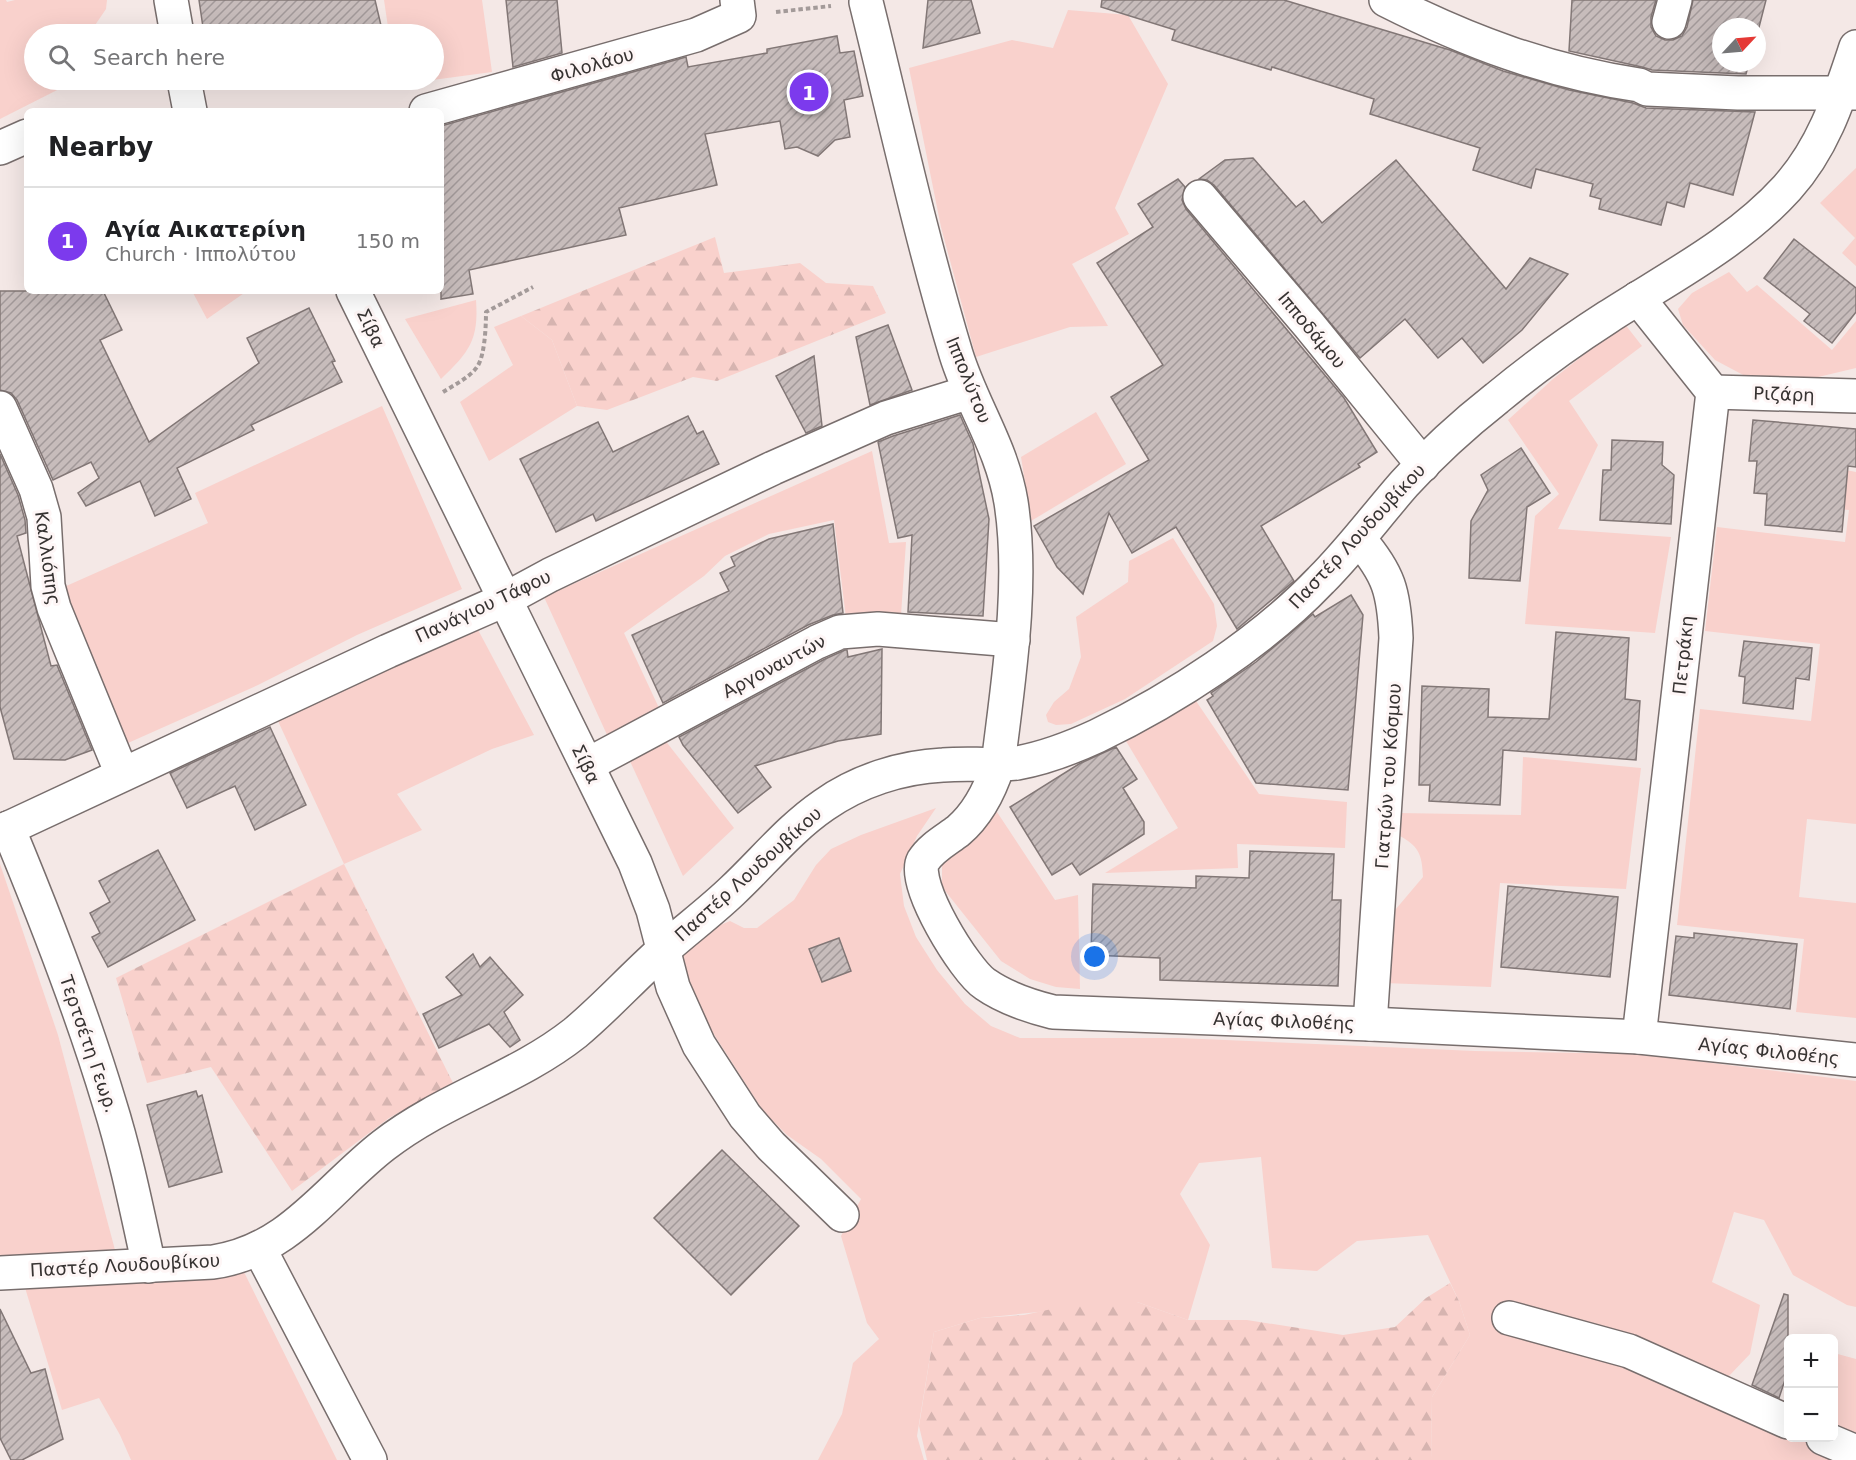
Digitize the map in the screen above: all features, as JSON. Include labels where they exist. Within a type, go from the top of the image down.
[{"type":"street","points":[[171,0],[175,24]]},
{"type":"street","points":[[1386,0],[1463,36],[1506,53],[1579,75],[1639,85],[1647,89],[1848,94]]},
{"type":"street","name":"Ιππολύτου","points":[[866,2],[926,246],[958,360],[970,392],[998,451],[1011,502],[1015,550],[1013,640],[998,765]]},
{"type":"street","name":"Φιλολάου","points":[[437,108],[696,35],[738,8]]},
{"type":"street","name":"Παστέρ Λουδουβίκου","points":[[0,1273],[227,1260],[259,1248],[310,1214],[379,1148],[411,1126],[520,1070],[584,1026],[663,950],[731,892],[797,826],[830,800],[866,782],[929,766],[998,765],[1040,758],[1076,745],[1146,710],[1186,686],[1260,635],[1292,609],[1318,584],[1423,465],[1458,430],[1524,376],[1581,335],[1736,235],[1773,202],[1806,165],[1819,145],[1833,115],[1848,94],[1856,47]]},
{"type":"street","points":[[186,90],[189,108]]},
{"type":"street","points":[[0,148],[24,137]]},
{"type":"street","name":"Ιπποδάμου","points":[[1200,197],[1309,325],[1423,465]]},
{"type":"street","name":"Σίβα","points":[[354,294],[635,863],[653,910],[673,987],[699,1045],[745,1116],[771,1146],[842,1215]]},
{"type":"street","points":[[1638,298],[1713,392]]},
{"type":"street","name":"Πανάγιου Τάφου","points":[[4,830],[388,651],[504,600],[550,575],[772,468],[886,418],[970,392]]},
{"type":"street","name":"Ριζάρη","points":[[1713,392],[1856,396]]},
{"type":"street","name":"Πετράκη","points":[[1639,1037],[1713,392]]},
{"type":"street","name":"Καλλιόπης","points":[[0,408],[29,471],[44,517],[48,586],[54,608],[122,774]]},
{"type":"street","name":"Γιατρών του Κόσμου","points":[[1359,539],[1382,568],[1391,589],[1396,638],[1370,1024]]},
{"type":"street","name":"Αργοναυτών","points":[[586,765],[817,642],[840,632],[878,630],[1013,640]]},
{"type":"street","name":"Αγίας Φιλοθέης","points":[[998,765],[992,783],[977,809],[964,825],[929,854],[923,861],[920,873],[925,892],[967,966],[984,984],[1005,996],[1053,1012],[1639,1037],[1856,1060]]},
{"type":"street","name":"Τερτσέτη Γεωρ.","points":[[4,830],[57,951],[106,1091],[124,1155],[149,1266]]},
{"type":"street","points":[[259,1248],[370,1460]]},
{"type":"street","points":[[1509,1318],[1629,1351],[1784,1420]]},
{"type":"street","points":[[1834,1442],[1856,1452]]},
{"type":"path","points":[[738,8],[866,2]]},
{"type":"path","points":[[412,412],[461,381],[478,366],[486,333],[486,312],[533,287]]},
{"type":"green space","points":[[0,0],[7,2],[15,0],[107,0],[106,9],[96,24],[24,24],[24,90],[57,90],[0,119]]},
{"type":"green space","points":[[384,0],[482,0],[492,72],[444,79],[444,24],[388,24]]},
{"type":"green space","points":[[1068,10],[1128,15],[1168,84],[1115,208],[1129,234],[1072,264],[1108,326],[1070,327],[976,357],[941,227],[909,68],[1012,40],[1053,48]]},
{"type":"green space","points":[[1856,168],[1856,266],[1842,253],[1855,238],[1820,203]]},
{"type":"green space","points":[[715,237],[724,273],[800,263],[826,283],[873,286],[886,313],[717,381],[693,377],[607,410],[577,406],[552,340],[521,316]]},
{"type":"green space","points":[[1729,272],[1747,292],[1757,285],[1832,350],[1856,321],[1856,368],[1814,378],[1768,384],[1747,377],[1715,360],[1683,325],[1678,309],[1692,293]]},
{"type":"green space","points":[[194,294],[243,294],[207,319]]},
{"type":"green space","points":[[476,300],[474,335],[459,361],[441,379],[405,319]]},
{"type":"green space","points":[[521,316],[552,340],[577,406],[489,461],[460,402],[513,365],[494,327]]},
{"type":"green space","points":[[1624,323],[1642,346],[1569,401],[1598,445],[1558,529],[1671,537],[1655,633],[1525,624],[1535,516],[1559,494],[1508,420],[1553,379]]},
{"type":"green space","points":[[382,406],[462,589],[357,635],[258,685],[128,743],[64,587],[208,523],[195,493]]},
{"type":"green space","points":[[1096,412],[1126,464],[1031,521],[1021,457]]},
{"type":"green space","points":[[872,451],[889,543],[906,542],[901,615],[846,618],[834,520],[769,534],[725,556],[704,576],[624,633],[659,708],[608,737],[544,597]]},
{"type":"green space","points":[[1846,470],[1856,472],[1856,824],[1807,819],[1799,897],[1856,903],[1856,1018],[1796,1012],[1804,939],[1677,925],[1700,709],[1811,721],[1820,644],[1705,631],[1717,527],[1845,542],[1849,510],[1825,508]]},
{"type":"green space","points":[[1173,538],[1214,604],[1217,626],[1213,641],[1125,699],[1071,724],[1056,725],[1048,722],[1046,715],[1054,702],[1069,689],[1081,657],[1076,617],[1128,582],[1129,561]]},
{"type":"green space","points":[[476,626],[534,735],[492,749],[397,794],[422,830],[344,864],[278,721]]},
{"type":"green space","points":[[1194,698],[1259,794],[1347,802],[1345,848],[1237,844],[1238,868],[1105,873],[1178,828],[1123,736]]},
{"type":"green space","points":[[664,739],[734,828],[683,876],[629,759]]},
{"type":"green space","points":[[1523,757],[1641,768],[1626,889],[1500,883],[1491,987],[1384,983],[1390,916],[1423,877],[1422,862],[1418,852],[1411,843],[1398,835],[1399,813],[1521,815]]},
{"type":"green space","points":[[936,808],[917,836],[900,874],[904,906],[916,937],[937,970],[965,1004],[991,1026],[1020,1038],[1178,1038],[1475,1051],[1640,1054],[1856,1081],[1856,1307],[1847,1305],[1793,1275],[1764,1220],[1734,1212],[1712,1282],[1760,1305],[1750,1354],[1706,1400],[1784,1436],[1784,1442],[1838,1442],[1838,1354],[1856,1359],[1856,1460],[1431,1460],[1432,1397],[1470,1335],[1459,1301],[1428,1235],[1357,1241],[1317,1271],[1272,1268],[1261,1157],[1199,1163],[1180,1194],[1210,1245],[1188,1320],[1137,1302],[980,1318],[934,1332],[917,1436],[924,1460],[818,1460],[842,1414],[853,1363],[879,1339],[867,1323],[841,1236],[861,1199],[821,1159],[787,1135],[763,1111],[692,1000],[678,965],[686,948],[711,929],[730,921],[744,928],[757,928],[794,900],[816,865],[831,849],[861,835]]},
{"type":"green space","points":[[997,812],[1055,900],[1078,895],[1080,989],[1056,987],[1030,979],[1001,961],[942,887],[942,861]]},
{"type":"green space","points":[[0,864],[58,1035],[115,1250],[0,1258]]},
{"type":"green space","points":[[344,864],[453,1083],[389,1118],[292,1191],[211,1067],[147,1083],[116,978]]},
{"type":"green space","points":[[241,1266],[337,1460],[131,1460],[99,1398],[62,1410],[23,1281]]},
{"type":"green space","points":[[1450,1283],[1459,1301],[1470,1335],[1432,1397],[1431,1460],[927,1460],[919,1426],[934,1332],[980,1318],[1024,1315],[1089,1301],[1137,1302],[1188,1320],[1247,1320],[1343,1335],[1395,1327],[1426,1298]]},
{"type":"building","points":[[199,0],[375,0],[381,24],[203,24]]},
{"type":"building","points":[[506,0],[557,0],[562,53],[513,67]]},
{"type":"building","points":[[928,0],[971,0],[980,33],[923,48]]},
{"type":"building","points":[[1102,0],[1284,0],[1450,50],[1503,71],[1569,90],[1633,103],[1646,108],[1755,112],[1733,195],[1690,183],[1684,207],[1667,202],[1661,225],[1599,209],[1601,199],[1590,196],[1593,184],[1536,169],[1531,188],[1473,170],[1480,148],[1370,114],[1374,99],[1272,67],[1271,70],[1172,40],[1175,30],[1101,7]]},
{"type":"building","points":[[1572,0],[1656,0],[1651,17],[1651,27],[1656,36],[1665,40],[1673,40],[1682,36],[1687,27],[1693,0],[1766,0],[1761,18],[1712,18],[1712,72],[1747,72],[1746,74],[1652,70],[1569,51]]},
{"type":"building","points":[[837,36],[840,53],[854,51],[863,96],[844,100],[850,137],[835,140],[818,156],[797,147],[785,149],[780,121],[705,134],[717,185],[619,208],[626,235],[469,270],[473,294],[441,299],[441,294],[444,294],[444,125],[686,57],[688,67],[767,53],[767,49]]},
{"type":"building","points":[[1253,158],[1296,207],[1304,201],[1322,223],[1396,160],[1506,289],[1530,258],[1568,274],[1522,330],[1483,363],[1462,338],[1438,358],[1405,319],[1360,358],[1214,185],[1207,180],[1199,179],[1225,160]]},
{"type":"building","points":[[1178,179],[1185,187],[1182,200],[1186,209],[1344,398],[1377,452],[1358,464],[1360,467],[1261,526],[1294,581],[1237,629],[1176,527],[1132,553],[1109,513],[1083,594],[1057,567],[1034,526],[1149,460],[1111,397],[1163,365],[1097,263],[1153,227],[1138,204]]},
{"type":"building","points":[[1794,239],[1856,288],[1856,312],[1832,343],[1804,321],[1810,314],[1764,278]]},
{"type":"building","points":[[0,291],[24,291],[24,294],[104,294],[122,330],[100,340],[149,442],[259,363],[247,338],[309,308],[335,361],[332,362],[342,382],[251,425],[254,430],[177,468],[191,499],[155,516],[140,481],[86,506],[78,493],[99,478],[91,462],[53,480],[17,400],[11,393],[0,390]]},
{"type":"building","points":[[888,325],[912,390],[870,405],[856,337]]},
{"type":"building","points":[[814,356],[822,426],[806,433],[776,376]]},
{"type":"building","points":[[960,415],[973,444],[989,519],[983,616],[908,612],[912,535],[898,538],[878,442]]},
{"type":"building","points":[[688,416],[697,434],[703,431],[719,464],[596,521],[593,514],[556,532],[520,459],[598,422],[613,452]]},
{"type":"building","points":[[1753,420],[1856,429],[1856,467],[1848,466],[1842,532],[1765,525],[1767,494],[1754,493],[1757,461],[1749,461]]},
{"type":"building","points":[[1612,440],[1663,442],[1662,465],[1674,475],[1671,524],[1600,520],[1603,470],[1611,470]]},
{"type":"building","points":[[1521,448],[1550,493],[1527,507],[1520,581],[1469,578],[1471,521],[1488,490],[1481,475]]},
{"type":"building","points":[[0,454],[18,495],[25,520],[26,533],[17,536],[51,666],[57,665],[92,750],[65,760],[14,759],[0,707]]},
{"type":"building","points":[[833,524],[843,613],[808,625],[663,703],[632,635],[729,591],[720,573],[735,566],[731,557],[769,539]]},
{"type":"building","points":[[1351,595],[1363,615],[1348,790],[1256,783],[1207,700],[1213,696],[1211,693],[1256,662],[1313,614],[1315,617]]},
{"type":"building","points":[[1556,632],[1629,638],[1625,699],[1640,701],[1636,760],[1503,750],[1500,805],[1429,801],[1430,785],[1419,785],[1422,686],[1489,689],[1488,717],[1549,719]]},
{"type":"building","points":[[1744,641],[1812,648],[1809,680],[1796,678],[1793,709],[1743,703],[1745,677],[1739,676]]},
{"type":"building","points":[[882,649],[881,734],[838,741],[755,766],[771,787],[738,813],[679,737],[845,650],[847,650],[848,657]]},
{"type":"building","points":[[270,727],[306,805],[255,830],[235,786],[187,808],[170,773]]},
{"type":"building","points":[[1116,747],[1137,779],[1123,788],[1144,822],[1144,834],[1080,875],[1072,863],[1052,875],[1010,807],[1079,764]]},
{"type":"building","points":[[158,850],[195,920],[108,967],[92,937],[100,933],[90,913],[110,902],[99,881]]},
{"type":"building","points":[[1250,851],[1334,854],[1332,900],[1341,900],[1338,986],[1160,980],[1160,958],[1091,955],[1093,884],[1196,888],[1196,876],[1249,878]]},
{"type":"building","points":[[1508,886],[1618,897],[1610,977],[1501,967]]},
{"type":"building","points":[[1694,933],[1797,944],[1790,1009],[1669,995],[1676,936],[1694,938]]},
{"type":"building","points":[[839,938],[851,971],[822,982],[809,949]]},
{"type":"building","points":[[473,954],[480,967],[490,957],[523,995],[504,1012],[520,1040],[510,1047],[489,1024],[439,1048],[423,1014],[462,995],[446,977]]},
{"type":"building","points":[[196,1091],[198,1097],[202,1095],[222,1172],[169,1187],[147,1105]]},
{"type":"building","points":[[722,1150],[799,1226],[731,1295],[654,1218]]},
{"type":"building","points":[[1784,1294],[1788,1295],[1788,1334],[1784,1334],[1784,1383],[1779,1398],[1752,1385]]},
{"type":"building","points":[[0,1309],[31,1373],[45,1369],[63,1439],[22,1460],[11,1460],[0,1438]]},
{"type":"place","name":"Αγία Αικατερίνη","points":[[809,92]]}]
